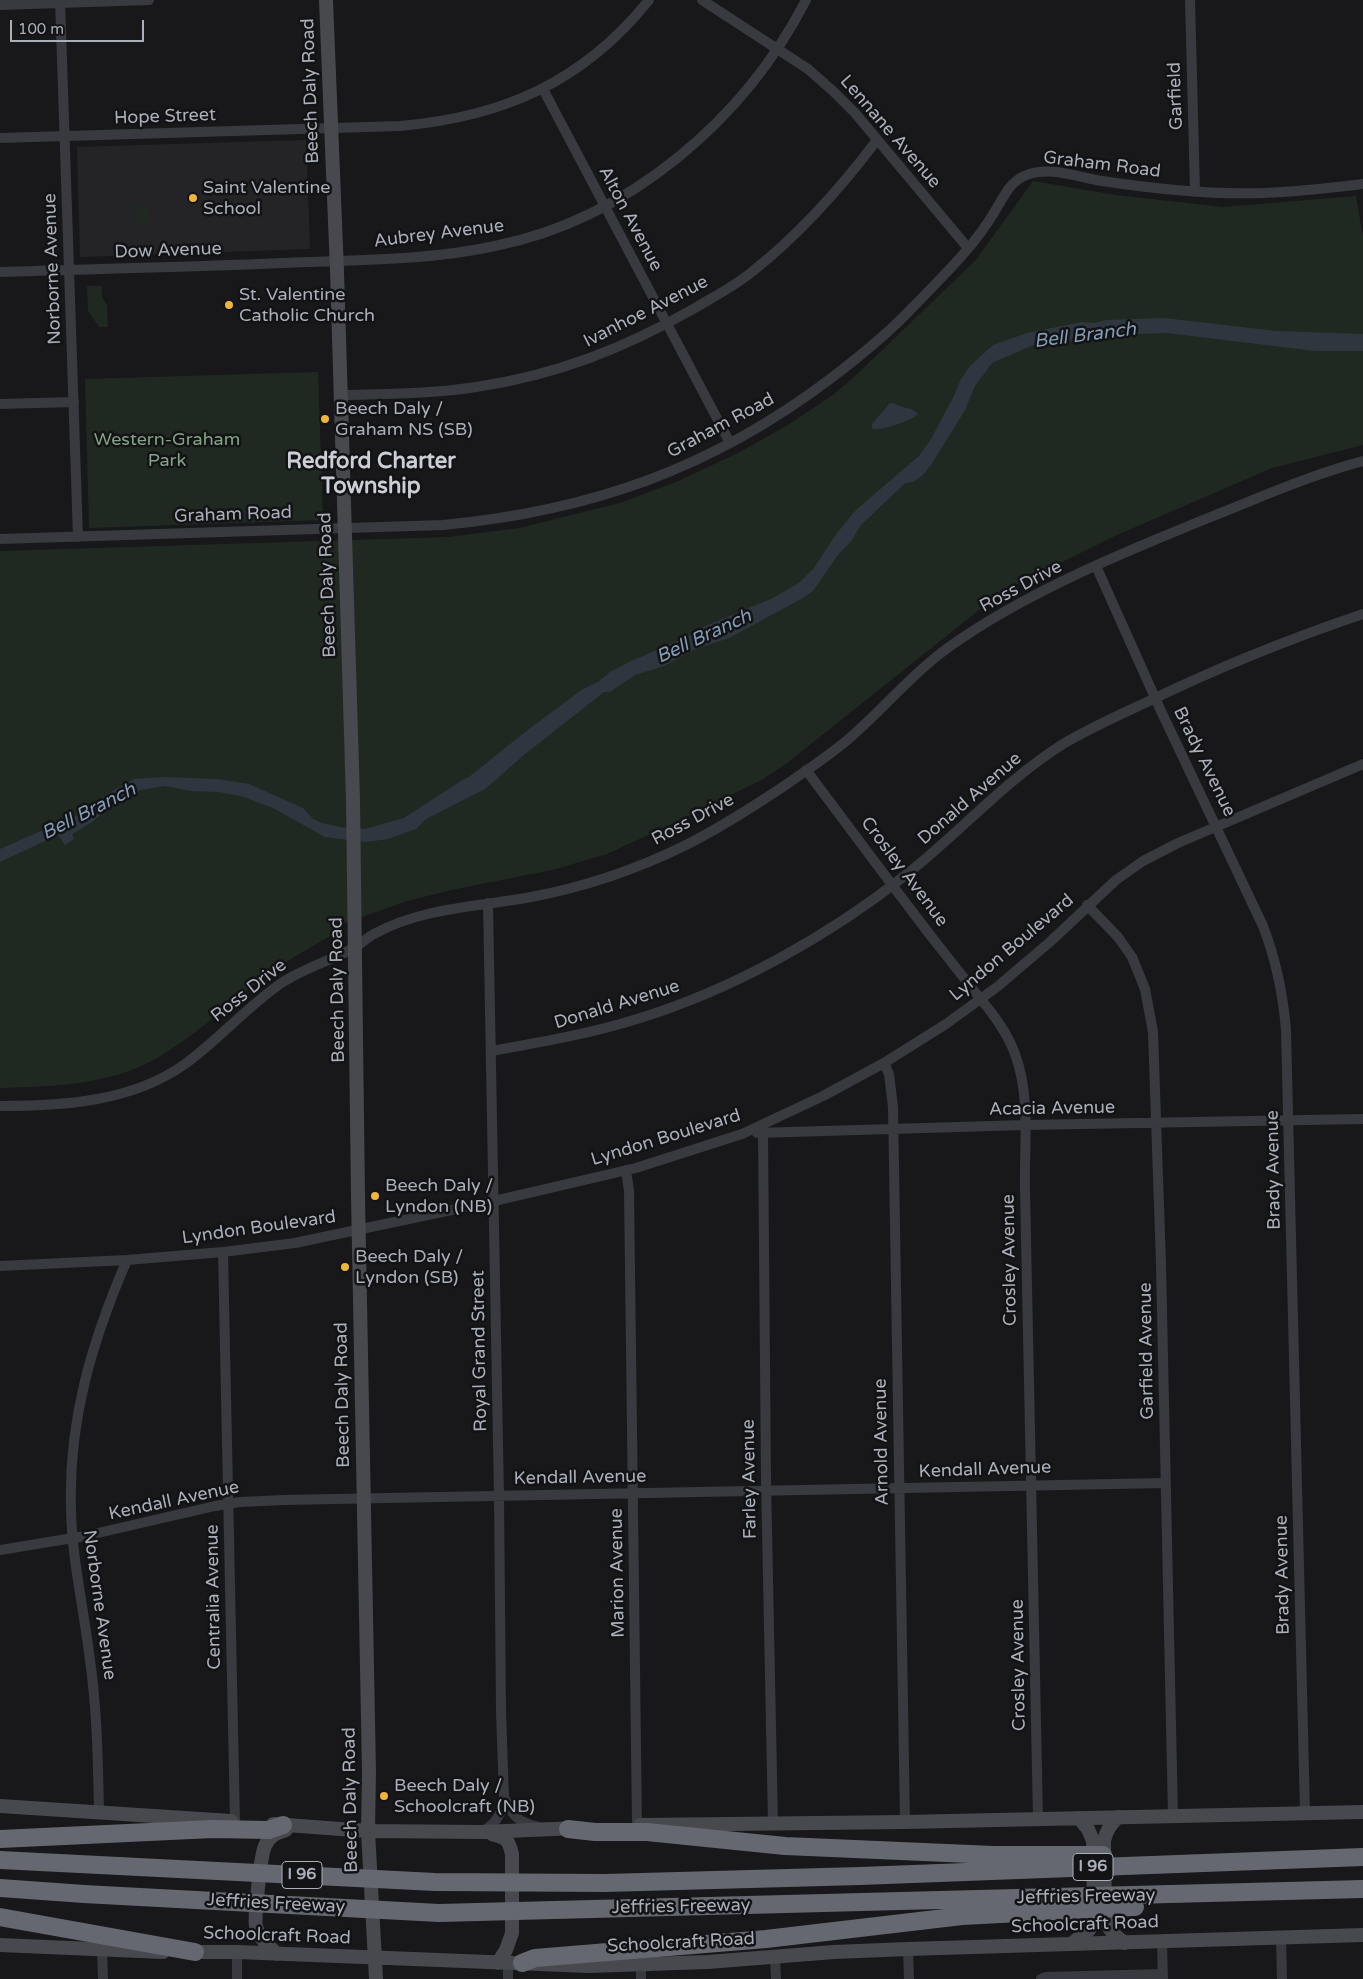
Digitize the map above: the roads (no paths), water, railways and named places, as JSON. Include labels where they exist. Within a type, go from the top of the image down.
[{"type":"highway","points":[[0,1839],[204,1830],[269,1830],[291,1826]]},
{"type":"highway","points":[[568,1828],[595,1832],[647,1832],[785,1846],[993,1855],[1083,1856],[1211,1852],[1326,1859]]},
{"type":"highway","name":"Jeffries Freeway","points":[[0,1860],[435,1882],[605,1883],[1363,1857]]},
{"type":"highway","name":"Jeffries Freeway","points":[[0,1888],[439,1913],[1363,1889]]},
{"type":"highway","points":[[509,1964],[535,1958],[775,1938],[921,1920],[1133,1908],[1188,1894]]},
{"type":"highway","points":[[0,1917],[195,1952]]},
{"type":"main road","name":"Beech Daly Road","points":[[326,0],[332,128],[355,862],[363,1499],[369,1772],[368,1838],[376,1979]]},
{"type":"main road","points":[[0,1806],[291,1826],[368,1838],[637,1824],[906,1822],[1363,1812]]},
{"type":"main road","points":[[1098,1841],[1119,1817]]},
{"type":"main road","points":[[1078,1818],[1098,1841],[1100,1918],[1114,1935],[1125,1943]]},
{"type":"main road","points":[[277,1954],[261,1938],[256,1926],[261,1855],[268,1840],[291,1826]]},
{"type":"main road","points":[[482,1832],[505,1838],[509,1842],[512,1862],[512,1933],[506,1950],[509,1964]]},
{"type":"main road","points":[[1072,1944],[1100,1918]]},
{"type":"main road","name":"Schoolcraft Road","points":[[0,1945],[152,1952],[237,1952],[376,1957],[589,1966],[641,1972],[775,1957],[908,1949],[1363,1935]]},
{"type":"street","points":[[0,5],[150,0]]},
{"type":"street","name":"Hope Street","points":[[0,138],[400,126],[456,119],[505,105],[556,82],[597,53],[624,28],[649,0]]},
{"type":"street","name":"Lennane Avenue","points":[[702,0],[808,70],[833,91],[968,248]]},
{"type":"street","name":"Aubrey Avenue","points":[[336,261],[437,255],[495,246],[549,231],[605,205],[654,176],[702,138],[748,90],[777,49],[806,0]]},
{"type":"street","name":"Garfield","points":[[1190,0],[1195,191]]},
{"type":"street","name":"Norborne Avenue","points":[[60,2],[78,537]]},
{"type":"street","name":"Alton Avenue","points":[[543,89],[730,443]]},
{"type":"street","name":"Ivanhoe Avenue","points":[[340,395],[454,390],[536,376],[595,358],[667,324],[736,284],[766,260],[834,196],[877,140]]},
{"type":"street","name":"Graham Road","points":[[0,539],[443,525],[508,518],[597,498],[639,484],[688,464],[766,424],[797,404],[883,337],[910,311],[986,227],[1008,189],[1022,177],[1033,173],[1052,172],[1121,184],[1195,191],[1263,193],[1363,184]]},
{"type":"street","name":"Dow Avenue","points":[[0,272],[336,261]]},
{"type":"street","points":[[0,404],[74,402]]},
{"type":"street","name":"Ross Drive","points":[[0,1106],[58,1104],[93,1100],[121,1094],[154,1082],[192,1058],[262,998],[290,978],[322,961],[356,947],[374,934],[403,922],[441,910],[531,897],[603,880],[683,846],[721,826],[849,739],[909,681],[949,647],[1011,608],[1096,566],[1173,532],[1329,471],[1363,461]]},
{"type":"street","name":"Brady Avenue","points":[[1096,566],[1263,926],[1279,975],[1286,1030],[1289,1120],[1304,1813]]},
{"type":"street","name":"Donald Avenue","points":[[492,1051],[582,1034],[637,1019],[690,1000],[778,959],[823,934],[892,885],[950,839],[1011,783],[1044,757],[1079,734],[1237,661],[1363,614]]},
{"type":"street","name":"Lyndon Boulevard","points":[[0,1266],[127,1260],[223,1252],[295,1243],[494,1201],[626,1170],[742,1134],[823,1096],[884,1063],[946,1024],[981,1000],[1051,941],[1087,905],[1116,880],[1143,861],[1178,843],[1363,764]]},
{"type":"street","name":"Crosley Avenue","points":[[806,770],[999,1023],[1015,1054],[1023,1087],[1038,1819]]},
{"type":"street","name":"Royal Grand Street","points":[[482,1832],[492,1826],[499,1818],[503,1810],[504,1797],[488,904]]},
{"type":"street","name":"Garfield Avenue","points":[[1087,905],[1126,949],[1137,967],[1145,989],[1153,1032],[1157,1123],[1173,1816]]},
{"type":"street","name":"Arnold Avenue","points":[[884,1063],[889,1074],[892,1094],[906,1822]]},
{"type":"street","name":"Acacia Avenue","points":[[742,1134],[1025,1125],[1363,1119]]},
{"type":"street","name":"Farley Avenue","points":[[763,1133],[773,1824]]},
{"type":"street","name":"Marion Avenue","points":[[626,1170],[629,1191],[637,1824]]},
{"type":"street","name":"Centralia Avenue","points":[[223,1252],[235,1822]]},
{"type":"street","name":"Norborne Avenue","points":[[99,1812],[95,1695],[72,1538],[72,1466],[80,1397],[100,1326],[127,1260]]},
{"type":"street","name":"Kendall Avenue","points":[[0,1550],[72,1538],[228,1504],[284,1500],[1165,1483]]},
{"type":"street","points":[[504,1797],[513,1815],[528,1824],[545,1829]]},
{"type":"street","points":[[1281,1938],[1282,1979]]},
{"type":"street","points":[[1041,1979],[1046,1977],[1163,1976],[1162,1941]]},
{"type":"street","points":[[908,1949],[908,1979]]},
{"type":"street","points":[[102,1950],[103,1979]]},
{"type":"street","points":[[237,1952],[238,1979]]},
{"type":"street","points":[[775,1957],[776,1979]]},
{"type":"street","points":[[508,1979],[509,1964]]},
{"type":"water","name":"Bell Branch","points":[[1164,318],[1276,331],[1363,334],[1363,351],[1315,351],[1167,333],[1108,335],[1031,346],[992,363],[975,386],[965,410],[931,465],[923,475],[913,482],[905,483],[860,526],[852,540],[837,556],[813,591],[729,638],[695,649],[664,666],[635,675],[610,692],[604,692],[525,754],[485,789],[426,819],[416,829],[388,839],[366,842],[325,837],[273,808],[244,797],[219,792],[191,791],[165,786],[141,790],[114,804],[92,822],[72,834],[74,839],[65,845],[58,835],[0,862],[0,849],[80,814],[95,805],[107,794],[134,779],[165,777],[217,779],[249,784],[303,808],[313,819],[340,827],[365,829],[404,818],[469,777],[529,729],[583,689],[598,682],[610,672],[693,634],[701,628],[773,598],[799,583],[814,568],[837,533],[856,510],[919,456],[931,439],[960,381],[970,366],[993,345],[1027,333],[1082,322],[1095,323],[1106,320]]},
{"type":"water","points":[[890,403],[911,409],[918,414],[904,422],[891,426],[878,429],[872,428],[872,424]]},
{"type":"place","name":"Saint Valentine School","points":[[193,198]]},
{"type":"place","name":"St. Valentine Catholic Church","points":[[229,305]]},
{"type":"place","name":"Beech Daly / Graham NS (SB)","points":[[325,419]]},
{"type":"place","name":"Beech Daly / Lyndon (NB)","points":[[375,1196]]},
{"type":"place","name":"Beech Daly / Lyndon (SB)","points":[[345,1267]]},
{"type":"place","name":"Beech Daly / Schoolcraft (NB)","points":[[384,1796]]},
{"type":"district","name":"Redford Charter Township","points":[[371,475]]},
{"type":"park label","name":"Western-Graham Park","points":[[167,450]]}]
